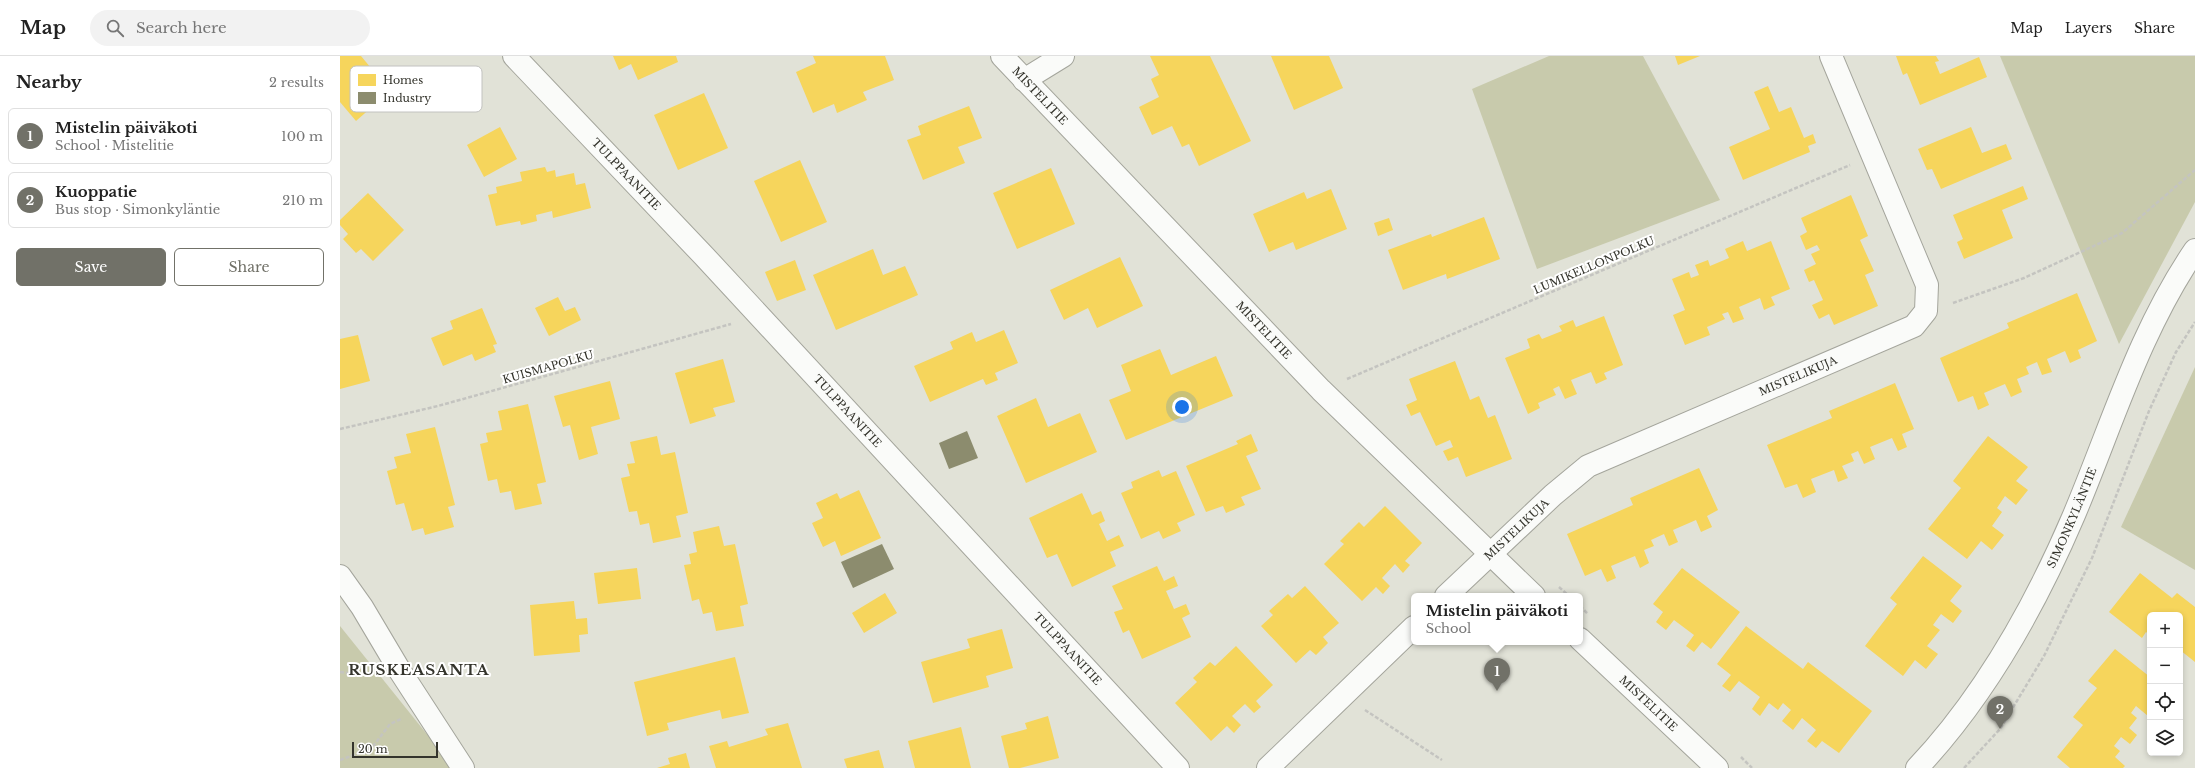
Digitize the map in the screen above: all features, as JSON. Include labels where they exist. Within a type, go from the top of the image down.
[{"type":"street","name":"TULPPAANITIE","points":[[514,56],[759,316],[1178,768]]},
{"type":"street","name":"MISTELITIE","points":[[1002,56],[1321,390],[1531,593]]},
{"type":"street","points":[[1024,80],[1063,56]]},
{"type":"street","points":[[1831,56],[1927,284],[1926,311]]},
{"type":"street","name":"SIMONKYLÄNTIE","points":[[1917,768],[1962,713],[2001,655],[2037,594],[2074,516],[2133,366],[2156,312],[2195,250]]},
{"type":"street","name":"MISTELIKUJA","points":[[1449,593],[1490,554],[1588,466],[1914,326],[1926,311]]},
{"type":"street","points":[[340,576],[362,607],[423,707],[463,768]]},
{"type":"street","points":[[1268,768],[1411,630]]},
{"type":"street","name":"MISTELITIE","points":[[1583,642],[1717,768]]},
{"type":"path","name":"LUMIKELLONPOLKU","points":[[1321,390],[1872,155]]},
{"type":"path","points":[[1926,311],[2024,278],[2122,233],[2195,170]]},
{"type":"path","name":"KUISMAPOLKU","points":[[340,429],[438,406],[759,316]]},
{"type":"path","points":[[1343,696],[1442,760]]},
{"type":"path","points":[[340,760],[371,749],[390,724],[423,707]]},
{"type":"green space","points":[[1549,56],[1643,56],[1720,200],[1537,269],[1472,89]]},
{"type":"green space","points":[[2000,56],[2195,56],[2195,202],[2119,344]]},
{"type":"green space","points":[[2195,367],[2195,570],[2121,527]]},
{"type":"green space","points":[[340,626],[454,768],[340,768]]},
{"type":"building: Homes","points":[[340,56],[361,56],[369,66],[350,66],[350,112],[366,112],[356,121],[340,102]]},
{"type":"building: Homes","points":[[613,56],[676,56],[678,62],[638,80],[631,64],[619,70]]},
{"type":"building: Homes","points":[[813,56],[885,56],[894,80],[863,92],[867,100],[837,113],[834,104],[813,113],[796,72],[816,63]]},
{"type":"building: Homes","points":[[1150,56],[1210,56],[1251,141],[1199,166],[1189,144],[1182,147],[1172,126],[1152,135],[1139,107],[1159,97],[1151,79],[1159,75]]},
{"type":"building: Homes","points":[[1271,56],[1329,56],[1343,88],[1294,110]]},
{"type":"building: Homes","points":[[1675,56],[1700,56],[1678,65]]},
{"type":"building: Homes","points":[[1896,56],[1936,56],[1939,61],[1935,62],[1940,74],[1979,57],[1987,77],[1920,105],[1907,73],[1903,75]]},
{"type":"building: Homes","points":[[1768,86],[1779,112],[1791,107],[1804,138],[1813,134],[1816,143],[1808,146],[1810,152],[1743,180],[1729,147],[1770,129],[1754,92]]},
{"type":"building: Homes","points":[[704,93],[728,148],[678,170],[654,115]]},
{"type":"building: Homes","points":[[969,106],[982,138],[958,147],[965,163],[923,180],[907,140],[921,135],[918,126]]},
{"type":"building: Homes","points":[[500,127],[517,159],[484,177],[467,145]]},
{"type":"building: Homes","points":[[1971,127],[1982,153],[2006,144],[2012,159],[1941,189],[1932,169],[1927,170],[1918,149]]},
{"type":"building: Homes","points":[[800,160],[827,222],[781,242],[754,181]]},
{"type":"building: Homes","points":[[545,167],[547,172],[555,170],[556,177],[574,173],[576,185],[585,183],[591,208],[553,218],[552,211],[536,215],[537,221],[521,225],[520,221],[496,226],[488,195],[497,193],[496,187],[522,181],[520,172]]},
{"type":"building: Homes","points":[[1051,168],[1075,224],[1017,249],[993,193]]},
{"type":"building: Homes","points":[[2023,186],[2028,199],[2002,210],[2013,238],[1964,259],[1957,242],[1963,239],[1953,215]]},
{"type":"building: Homes","points":[[1331,189],[1347,229],[1296,250],[1293,242],[1269,252],[1253,214],[1304,192],[1307,199]]},
{"type":"building: Homes","points":[[368,193],[404,230],[373,261],[361,249],[356,253],[343,239],[348,234],[340,225],[340,220]]},
{"type":"building: Homes","points":[[1851,195],[1868,236],[1860,240],[1874,271],[1865,275],[1878,306],[1834,325],[1829,314],[1819,319],[1812,305],[1823,300],[1814,280],[1809,282],[1804,270],[1816,264],[1811,254],[1820,250],[1817,245],[1806,250],[1800,236],[1807,232],[1801,218]]},
{"type":"building: Homes","points":[[1484,217],[1500,259],[1447,279],[1446,274],[1403,290],[1388,250],[1431,234],[1432,237]]},
{"type":"building: Homes","points":[[1389,218],[1393,230],[1378,236],[1374,223]]},
{"type":"building: Homes","points":[[1743,241],[1747,251],[1771,241],[1790,289],[1771,297],[1775,305],[1764,310],[1760,298],[1739,307],[1744,319],[1733,323],[1728,312],[1722,314],[1725,319],[1707,327],[1710,335],[1685,345],[1673,315],[1685,310],[1672,279],[1689,272],[1691,278],[1699,275],[1695,265],[1708,260],[1710,266],[1729,258],[1725,249]]},
{"type":"building: Homes","points":[[873,249],[883,275],[905,266],[918,295],[836,330],[813,275]]},
{"type":"building: Homes","points":[[1120,257],[1143,306],[1097,328],[1088,308],[1064,320],[1050,290]]},
{"type":"building: Homes","points":[[795,260],[806,290],[777,301],[765,272]]},
{"type":"building: Homes","points":[[2077,293],[2097,341],[2078,350],[2081,358],[2070,363],[2065,351],[2047,359],[2052,372],[2042,375],[2037,362],[2026,367],[2029,374],[2017,379],[2022,392],[2011,397],[2005,384],[1984,393],[1989,405],[1978,410],[1973,396],[1958,402],[1940,358],[2009,328],[2007,323]]},
{"type":"building: Homes","points":[[558,297],[565,311],[575,307],[581,320],[549,336],[535,308]]},
{"type":"building: Homes","points":[[482,308],[497,344],[493,345],[496,352],[475,361],[472,354],[443,366],[431,338],[453,329],[450,321]]},
{"type":"building: Homes","points":[[1604,316],[1623,365],[1604,373],[1607,379],[1596,384],[1591,372],[1571,380],[1577,394],[1565,399],[1559,386],[1553,389],[1556,395],[1538,403],[1540,408],[1528,414],[1505,358],[1530,348],[1527,339],[1539,334],[1542,339],[1562,331],[1559,326],[1573,320],[1576,327]]},
{"type":"building: Homes","points":[[1004,330],[1018,363],[995,373],[998,380],[986,385],[983,379],[930,402],[914,366],[953,349],[950,342],[972,332],[976,342]]},
{"type":"building: Homes","points":[[358,335],[370,381],[340,389],[340,339]]},
{"type":"building: Homes","points":[[1160,349],[1171,375],[1216,356],[1233,396],[1126,440],[1109,400],[1131,391],[1121,365]]},
{"type":"building: Homes","points":[[723,359],[735,402],[713,408],[716,416],[690,424],[675,373]]},
{"type":"building: Homes","points":[[1455,361],[1470,400],[1479,396],[1488,418],[1495,415],[1512,459],[1466,477],[1458,457],[1448,461],[1443,451],[1453,447],[1450,440],[1436,446],[1420,412],[1411,416],[1406,405],[1417,400],[1409,379]]},
{"type":"building: Homes","points":[[610,381],[620,419],[591,427],[598,454],[579,460],[570,425],[563,427],[554,396]]},
{"type":"building: Homes","points":[[1895,383],[1914,429],[1902,434],[1907,447],[1898,451],[1892,438],[1870,447],[1875,459],[1864,464],[1858,451],[1851,454],[1854,461],[1842,466],[1848,478],[1838,482],[1834,470],[1811,479],[1816,492],[1803,498],[1797,484],[1785,488],[1767,445],[1832,418],[1829,411]]},
{"type":"building: Homes","points":[[1036,398],[1048,427],[1080,413],[1097,452],[1026,483],[997,416]]},
{"type":"building: Homes","points":[[528,404],[546,482],[537,484],[542,504],[515,510],[511,491],[500,493],[497,479],[488,481],[480,444],[488,442],[486,433],[502,430],[498,411]]},
{"type":"building: Homes","points":[[435,427],[455,505],[448,507],[454,527],[425,535],[423,528],[412,531],[404,503],[396,505],[387,471],[397,468],[394,457],[411,453],[406,434]]},
{"type":"building: Homes","points":[[1251,434],[1258,451],[1246,456],[1261,489],[1241,497],[1245,505],[1226,513],[1223,506],[1206,512],[1186,466],[1238,444],[1236,441]]},
{"type":"building: Homes","points":[[657,436],[661,455],[675,452],[688,513],[676,516],[681,537],[653,543],[649,523],[640,525],[637,511],[629,512],[621,478],[630,476],[627,464],[635,463],[630,442]]},
{"type":"building: Homes","points":[[1988,436],[2028,467],[2016,481],[2028,490],[2016,505],[2005,496],[1997,508],[2002,512],[1992,526],[2004,535],[1992,550],[1981,541],[1967,559],[1928,529],[1961,488],[1953,481]]},
{"type":"building: Homes","points":[[1699,468],[1718,510],[1707,516],[1712,527],[1701,532],[1696,520],[1673,530],[1678,542],[1669,546],[1664,534],[1651,540],[1654,546],[1644,550],[1649,563],[1640,568],[1635,556],[1611,566],[1616,578],[1607,582],[1601,569],[1585,576],[1567,534],[1633,505],[1630,498]]},
{"type":"building: Homes","points":[[1159,470],[1162,477],[1176,471],[1195,515],[1177,523],[1181,531],[1163,539],[1159,531],[1141,539],[1121,493],[1133,488],[1131,482]]},
{"type":"building: Homes","points":[[859,490],[881,538],[841,556],[835,541],[823,547],[812,523],[823,518],[816,503],[837,493],[840,499]]},
{"type":"building: Homes","points":[[1082,493],[1092,515],[1101,511],[1105,521],[1099,524],[1107,541],[1119,535],[1124,546],[1110,552],[1116,566],[1072,587],[1057,554],[1047,558],[1029,518]]},
{"type":"building: Homes","points":[[1385,506],[1422,543],[1405,561],[1410,565],[1403,573],[1395,564],[1382,578],[1390,586],[1383,594],[1376,587],[1362,601],[1324,564],[1344,544],[1340,541],[1359,522],[1364,527]]},
{"type":"building: Homes","points":[[719,526],[724,546],[735,544],[748,604],[740,606],[744,626],[716,631],[712,612],[703,614],[699,599],[692,601],[684,565],[691,564],[689,554],[697,552],[693,532]]},
{"type":"building: Homes","points":[[1923,556],[1962,586],[1950,601],[1962,611],[1953,623],[1941,614],[1933,625],[1940,630],[1927,646],[1938,654],[1926,669],[1915,660],[1903,676],[1865,646],[1897,604],[1890,598]]},
{"type":"building: Homes","points":[[1157,566],[1164,581],[1174,576],[1178,586],[1166,591],[1174,609],[1186,604],[1190,614],[1182,618],[1191,637],[1142,659],[1129,630],[1123,633],[1114,612],[1123,609],[1112,586]]},
{"type":"building: Homes","points":[[637,568],[641,599],[598,604],[594,573]]},
{"type":"building: Homes","points":[[1682,568],[1740,612],[1711,649],[1702,642],[1694,652],[1686,646],[1694,635],[1674,620],[1666,630],[1656,622],[1663,612],[1653,604]]},
{"type":"building: Homes","points":[[2140,573],[2172,598],[2177,593],[2195,607],[2195,662],[2183,652],[2183,612],[2147,612],[2147,633],[2146,632],[2142,638],[2109,612]]},
{"type":"building: Homes","points":[[1305,586],[1339,623],[1323,637],[1328,643],[1316,655],[1310,650],[1296,663],[1261,626],[1273,615],[1269,611],[1288,594],[1292,598]]},
{"type":"building: Homes","points":[[885,593],[897,613],[864,633],[852,613]]},
{"type":"building: Homes","points":[[574,601],[576,619],[587,618],[588,634],[579,635],[580,652],[534,656],[530,605]]},
{"type":"building: Homes","points":[[1746,626],[1803,669],[1808,662],[1872,711],[1839,753],[1822,741],[1816,748],[1807,741],[1816,730],[1802,718],[1793,730],[1782,721],[1791,710],[1783,703],[1778,710],[1769,703],[1760,716],[1752,709],[1760,697],[1739,681],[1730,692],[1722,686],[1731,675],[1717,664]]},
{"type":"building: Homes","points":[[1002,629],[1013,668],[986,676],[989,687],[933,703],[921,662],[970,648],[967,639]]},
{"type":"building: Homes","points":[[1236,646],[1273,685],[1256,701],[1261,707],[1254,713],[1245,704],[1232,716],[1241,725],[1234,733],[1227,726],[1211,741],[1175,703],[1197,682],[1193,678],[1210,662],[1215,666]]},
{"type":"building: Homes","points":[[2115,649],[2147,675],[2147,715],[2136,706],[2131,713],[2137,718],[2129,728],[2137,735],[2130,744],[2121,737],[2114,746],[2120,751],[2115,757],[2125,766],[2123,768],[2070,768],[2057,757],[2083,725],[2073,717],[2097,688],[2088,681]]},
{"type":"building: Homes","points":[[735,657],[749,713],[722,719],[720,710],[667,723],[669,730],[647,736],[634,682]]},
{"type":"building: Homes","points":[[1048,716],[1059,758],[1020,768],[1009,768],[1001,736],[1027,729],[1025,723]]},
{"type":"building: Homes","points":[[788,723],[802,768],[716,768],[709,746],[727,741],[729,747],[768,735],[765,729]]},
{"type":"building: Homes","points":[[961,727],[971,768],[915,768],[908,741]]},
{"type":"building: Homes","points":[[879,750],[884,768],[847,768],[844,759]]},
{"type":"building: Homes","points":[[686,753],[690,768],[657,768],[670,764],[668,758]]},
{"type":"building: Industry","points":[[967,431],[978,458],[949,469],[939,443]]},
{"type":"building: Industry","points":[[882,544],[894,569],[853,588],[841,562]]},
{"type":"place","name":"Mistelin päiväkoti","points":[[1497,691]]},
{"type":"place","name":"Kuoppatie","points":[[2000,729]]},
{"type":"district","name":"RUSKEASANTA","points":[[419,669]]}]
